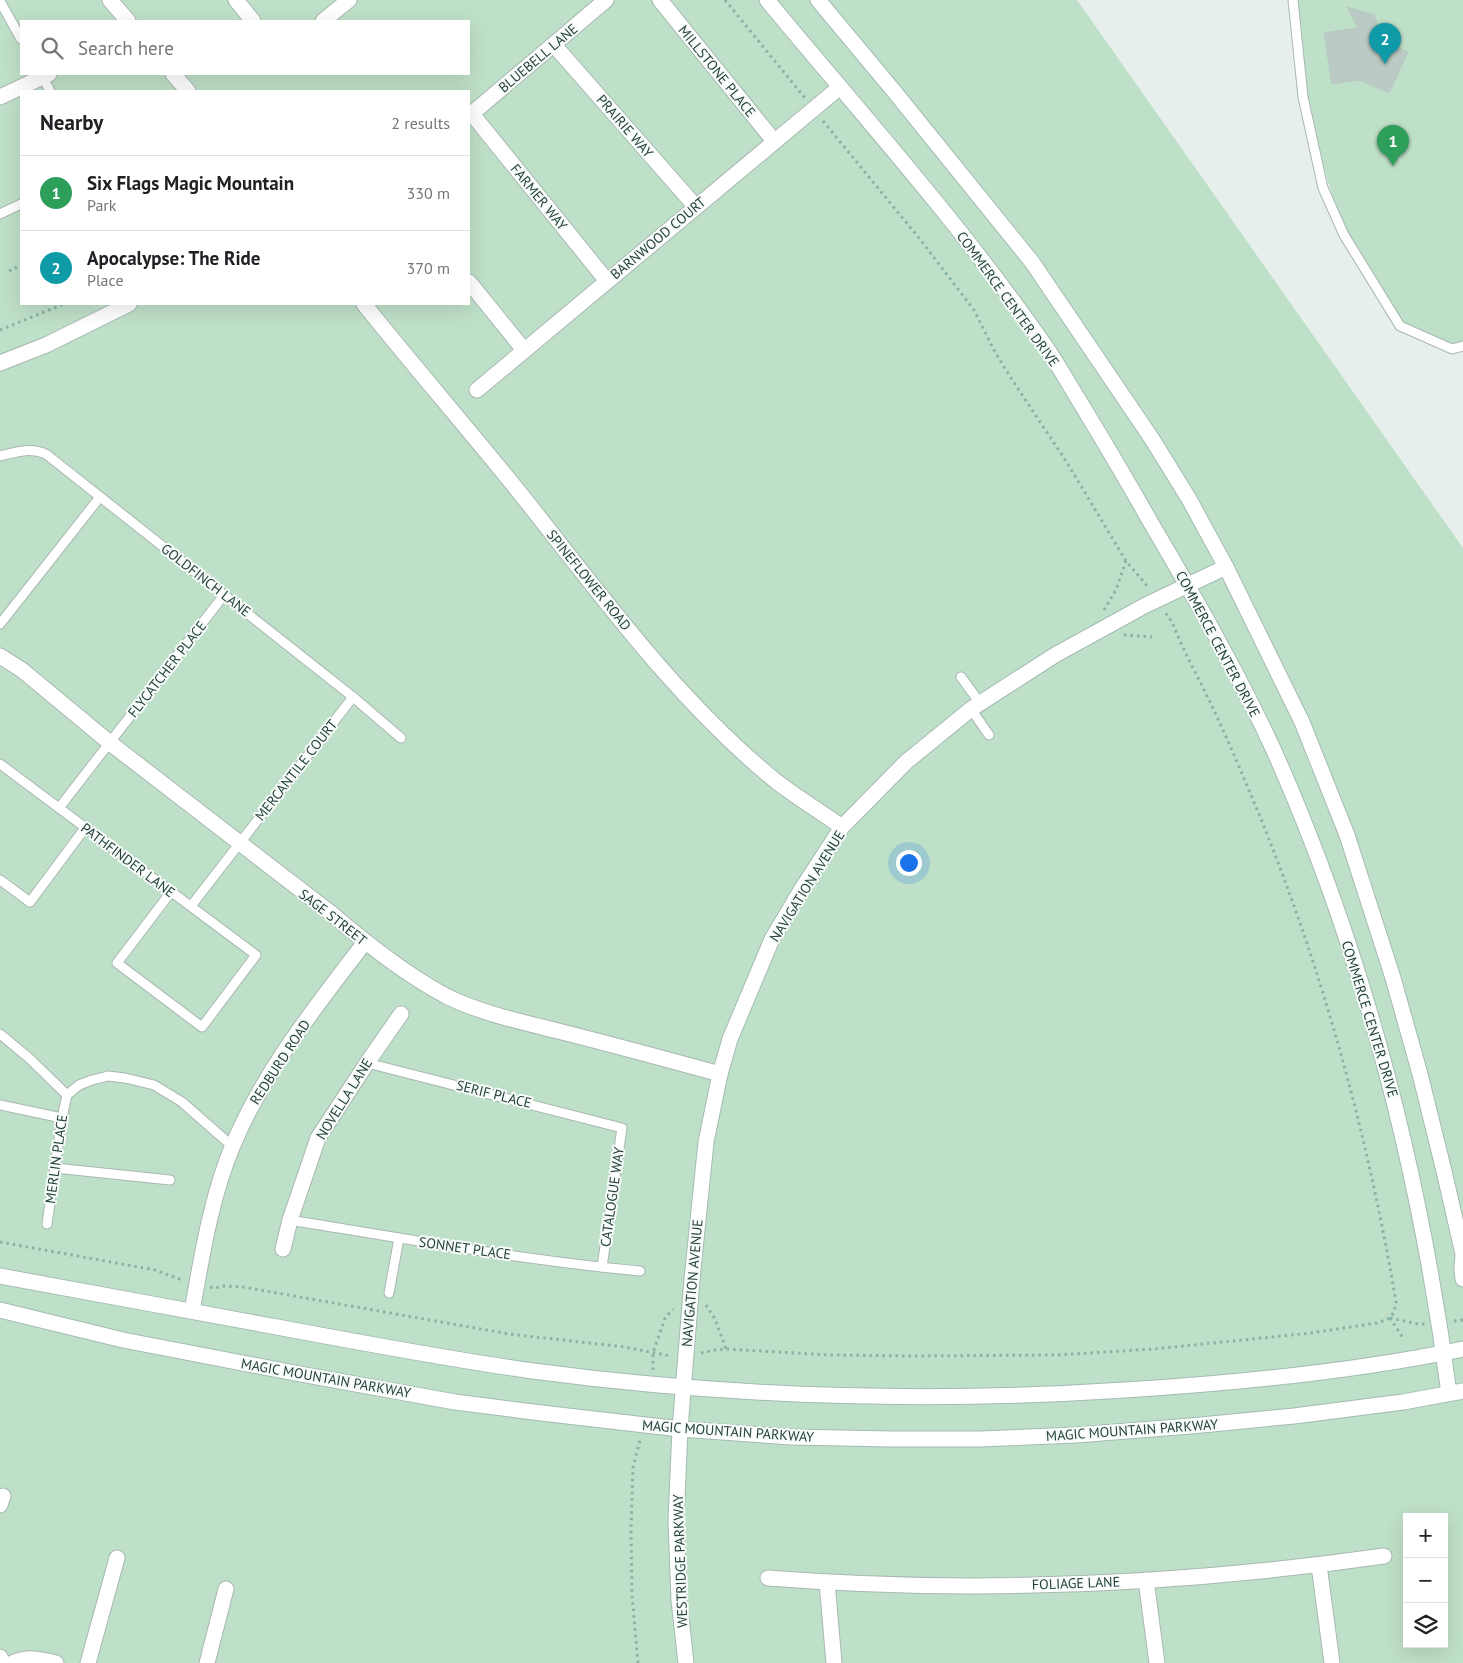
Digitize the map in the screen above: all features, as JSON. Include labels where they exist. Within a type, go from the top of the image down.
[{"type":"street","points":[[110,0],[127,20]]},
{"type":"street","points":[[236,0],[250,20]]},
{"type":"street","points":[[324,20],[349,0]]},
{"type":"street","name":"BLUEBELL LANE","points":[[470,115],[606,0]]},
{"type":"street","name":"MILLSTONE PLACE","points":[[660,0],[774,142]]},
{"type":"street","name":"COMMERCE CENTER DRIVE","points":[[767,0],[960,234],[1010,297],[1052,356],[1120,469],[1234,668],[1275,753],[1314,849],[1355,962],[1397,1111],[1418,1206],[1444,1353],[1456,1392]]},
{"type":"street","points":[[818,0],[1032,262],[1152,439],[1189,499],[1226,567],[1302,722],[1347,835],[1393,978],[1420,1074],[1463,1254],[1463,1279]]},
{"type":"street","name":"PRAIRIE WAY","points":[[554,45],[696,207]]},
{"type":"street","points":[[0,97],[44,75]]},
{"type":"street","points":[[176,75],[187,90]]},
{"type":"street","name":"BARNWOOD COURT","points":[[477,390],[840,87]]},
{"type":"street","name":"FARMER WAY","points":[[470,115],[607,281]]},
{"type":"street","points":[[470,283],[524,350]]},
{"type":"street","points":[[0,363],[46,345],[127,305]]},
{"type":"street","name":"SPINEFLOWER ROAD","points":[[365,305],[486,451],[658,665],[720,730],[777,782],[842,827]]},
{"type":"street","name":"NAVIGATION AVENUE","points":[[680,1429],[706,1142],[720,1074],[730,1039],[772,939],[801,890],[842,827],[906,762],[975,706],[1055,656],[1146,605],[1226,567]]},
{"type":"street","name":"SAGE STREET","points":[[0,656],[22,670],[110,743],[332,914],[365,942],[418,979],[447,996],[481,1009],[532,1024],[720,1074]]},
{"type":"street","name":"REDBURD ROAD","points":[[192,1311],[218,1191],[232,1146],[267,1076],[365,942]]},
{"type":"street","name":"NOVELLA LANE","points":[[283,1249],[290,1220],[318,1138],[401,1014]]},
{"type":"street","points":[[0,1276],[445,1358],[536,1371],[684,1388],[829,1396],[963,1397],[1063,1394],[1189,1386],[1300,1376],[1406,1360],[1463,1349]]},
{"type":"street","name":"MAGIC MOUNTAIN PARKWAY","points":[[0,1310],[123,1340],[455,1402],[680,1429],[791,1437],[980,1439],[1076,1435],[1294,1416],[1403,1402],[1456,1392]]},
{"type":"street","name":"WESTRIDGE PARKWAY","points":[[680,1429],[676,1521],[679,1600],[686,1663]]},
{"type":"street","name":"FOLIAGE LANE","points":[[768,1578],[914,1585],[1017,1585],[1146,1580],[1319,1565],[1384,1556]]},
{"type":"street","points":[[88,1663],[117,1558]]},
{"type":"street","points":[[1319,1565],[1332,1663]]},
{"type":"street","points":[[1146,1580],[1157,1663]]},
{"type":"street","points":[[827,1582],[834,1663]]},
{"type":"street","points":[[207,1663],[226,1589]]},
{"type":"street","points":[[0,1658],[3,1663]]},
{"type":"street","points":[[12,1663],[26,1658],[38,1658],[56,1663]]},
{"type":"lane","points":[[1294,0],[1303,98],[1323,188],[1340,227],[1400,326],[1452,349],[1463,346]]},
{"type":"lane","points":[[0,1],[3,12],[20,38]]},
{"type":"lane","points":[[44,75],[50,90]]},
{"type":"lane","points":[[0,214],[20,204]]},
{"type":"lane","name":"GOLDFINCH LANE","points":[[0,456],[27,450],[38,450],[46,454],[353,697],[401,738]]},
{"type":"lane","points":[[0,624],[100,497]]},
{"type":"lane","name":"FLYCATCHER PLACE","points":[[59,808],[224,595]]},
{"type":"lane","points":[[961,677],[989,735]]},
{"type":"lane","name":"MERCANTILE COURT","points":[[191,906],[353,697]]},
{"type":"lane","name":"PATHFINDER LANE","points":[[0,764],[85,828],[172,892],[191,906],[256,955],[202,1027],[117,963],[172,892]]},
{"type":"lane","points":[[0,880],[30,902],[85,828]]},
{"type":"lane","points":[[0,1034],[68,1095],[79,1085],[108,1076],[154,1085],[182,1102],[232,1146]]},
{"type":"lane","name":"SERIF PLACE","points":[[367,1063],[622,1128]]},
{"type":"lane","name":"MERLIN PLACE","points":[[47,1224],[62,1118],[68,1095]]},
{"type":"lane","points":[[0,1105],[62,1118]]},
{"type":"lane","name":"CATALOGUE WAY","points":[[602,1267],[622,1128]]},
{"type":"lane","points":[[55,1168],[170,1180]]},
{"type":"lane","name":"SONNET PLACE","points":[[290,1220],[399,1238],[640,1271]]},
{"type":"lane","points":[[390,1293],[399,1238]]},
{"type":"path","points":[[725,0],[919,238],[974,310],[996,354],[1066,461],[1126,561],[1142,579]]},
{"type":"path","points":[[9,271],[20,266]]},
{"type":"path","points":[[0,330],[62,305]]},
{"type":"path","points":[[1116,590],[1126,561]]},
{"type":"path","points":[[704,1353],[726,1349],[910,1356],[1056,1354],[1154,1349],[1231,1342],[1378,1323],[1390,1318],[1394,1312],[1396,1302],[1384,1228],[1371,1171],[1339,1045],[1311,952],[1289,891],[1237,761],[1172,622]]},
{"type":"path","points":[[0,1242],[155,1270],[169,1274],[178,1280]]},
{"type":"path","points":[[215,1288],[224,1286],[243,1287],[509,1334],[625,1347],[669,1356]]},
{"type":"path","points":[[651,1384],[653,1353],[665,1318]]},
{"type":"path","points":[[1390,1318],[1418,1324]]},
{"type":"path","points":[[1390,1318],[1403,1338]]},
{"type":"path","points":[[715,1319],[726,1349]]},
{"type":"path","points":[[638,1663],[632,1595],[632,1467],[643,1425]]},
{"type":"green space","points":[[0,0],[1077,0],[1463,548],[1463,1663],[0,1663]]},
{"type":"green space","points":[[1295,0],[1463,0],[1463,345],[1452,349],[1400,326],[1344,235],[1303,97]]},
{"type":"building","points":[[1347,7],[1374,15],[1378,26],[1384,23],[1395,46],[1408,52],[1389,93],[1359,80],[1332,84],[1324,33],[1358,28]]},
{"type":"place","name":"Apocalypse: The Ride","points":[[1385,64]]},
{"type":"place","name":"Six Flags Magic Mountain","points":[[1393,166]]}]
